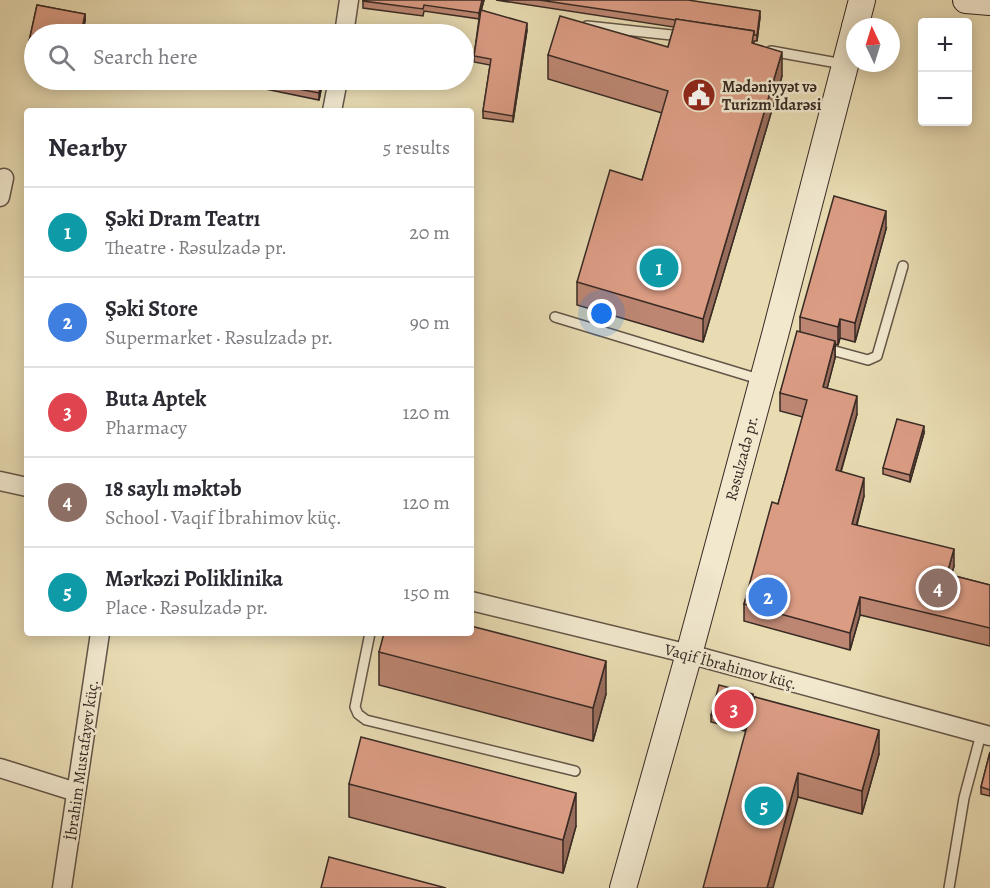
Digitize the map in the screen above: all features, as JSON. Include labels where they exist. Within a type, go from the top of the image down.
[{"type":"main road","name":"Rəsulzadə pr.","points":[[857,18],[862,0]]},
{"type":"main road","points":[[966,0],[990,2]]},
{"type":"main road","name":"Rəsulzadə pr.","points":[[623,888],[689,654],[762,380],[780,337],[846,65]]},
{"type":"street","points":[[345,24],[349,0]]},
{"type":"street","points":[[333,108],[336,90]]},
{"type":"street","points":[[0,197],[4,178]]},
{"type":"street","points":[[0,481],[24,486]]},
{"type":"street","name":"Vaqif İbrahimov küç.","points":[[474,602],[689,654],[986,735]]},
{"type":"street","name":"İbrahim Mustafayev küç.","points":[[62,888],[100,636]]},
{"type":"street","points":[[0,768],[76,792]]},
{"type":"lane","points":[[576,24],[690,37]]},
{"type":"lane","points":[[766,50],[846,65]]},
{"type":"lane","points":[[816,346],[868,360],[877,356],[903,266]]},
{"type":"lane","points":[[555,317],[762,380]]},
{"type":"lane","points":[[369,636],[355,707],[358,714],[366,720],[574,771]]},
{"type":"lane","points":[[949,888],[964,798],[986,735]]},
{"type":"building","points":[[363,0],[482,0],[479,13],[424,5],[423,9]]},
{"type":"building","points":[[539,0],[688,0],[760,11],[757,35],[754,35],[754,31]]},
{"type":"building","points":[[37,5],[85,14],[83,24],[33,24]]},
{"type":"building","points":[[481,10],[527,23],[513,116],[483,111],[491,59],[474,56]]},
{"type":"building","points":[[560,16],[668,47],[676,19],[754,31],[752,43],[782,52],[703,319],[577,282],[610,170],[642,180],[668,91],[548,55]]},
{"type":"building","points":[[303,90],[320,90],[319,93]]},
{"type":"building","points":[[834,196],[886,211],[855,323],[840,319],[838,327],[800,317]]},
{"type":"building","points":[[797,331],[835,341],[823,387],[857,396],[836,470],[864,478],[852,524],[954,549],[947,574],[990,585],[990,628],[860,597],[850,633],[744,604],[772,502],[778,504],[807,400],[780,393]]},
{"type":"building","points":[[897,419],[924,426],[910,475],[883,468]]},
{"type":"building","points":[[474,627],[606,661],[593,708],[379,652],[383,636],[474,636]]},
{"type":"building","points":[[719,685],[753,694],[745,725],[711,715]]},
{"type":"building","points":[[755,697],[879,730],[862,791],[798,773],[767,888],[703,888]]},
{"type":"building","points":[[361,737],[576,793],[563,840],[349,784]]},
{"type":"building","points":[[990,752],[990,790],[981,787]]},
{"type":"building","points":[[329,857],[446,888],[321,888]]},
{"type":"place","name":"Mədəniyyət və Turizm İdarəsi","points":[[699,95]]},
{"type":"place","name":"Şəki Dram Teatrı","points":[[659,268]]},
{"type":"place","name":"18 saylı məktəb","points":[[938,588]]},
{"type":"place","name":"Şəki Store","points":[[768,597]]},
{"type":"place","name":"Buta Aptek","points":[[734,709]]},
{"type":"place","name":"Mərkəzi Poliklinika","points":[[764,806]]}]
